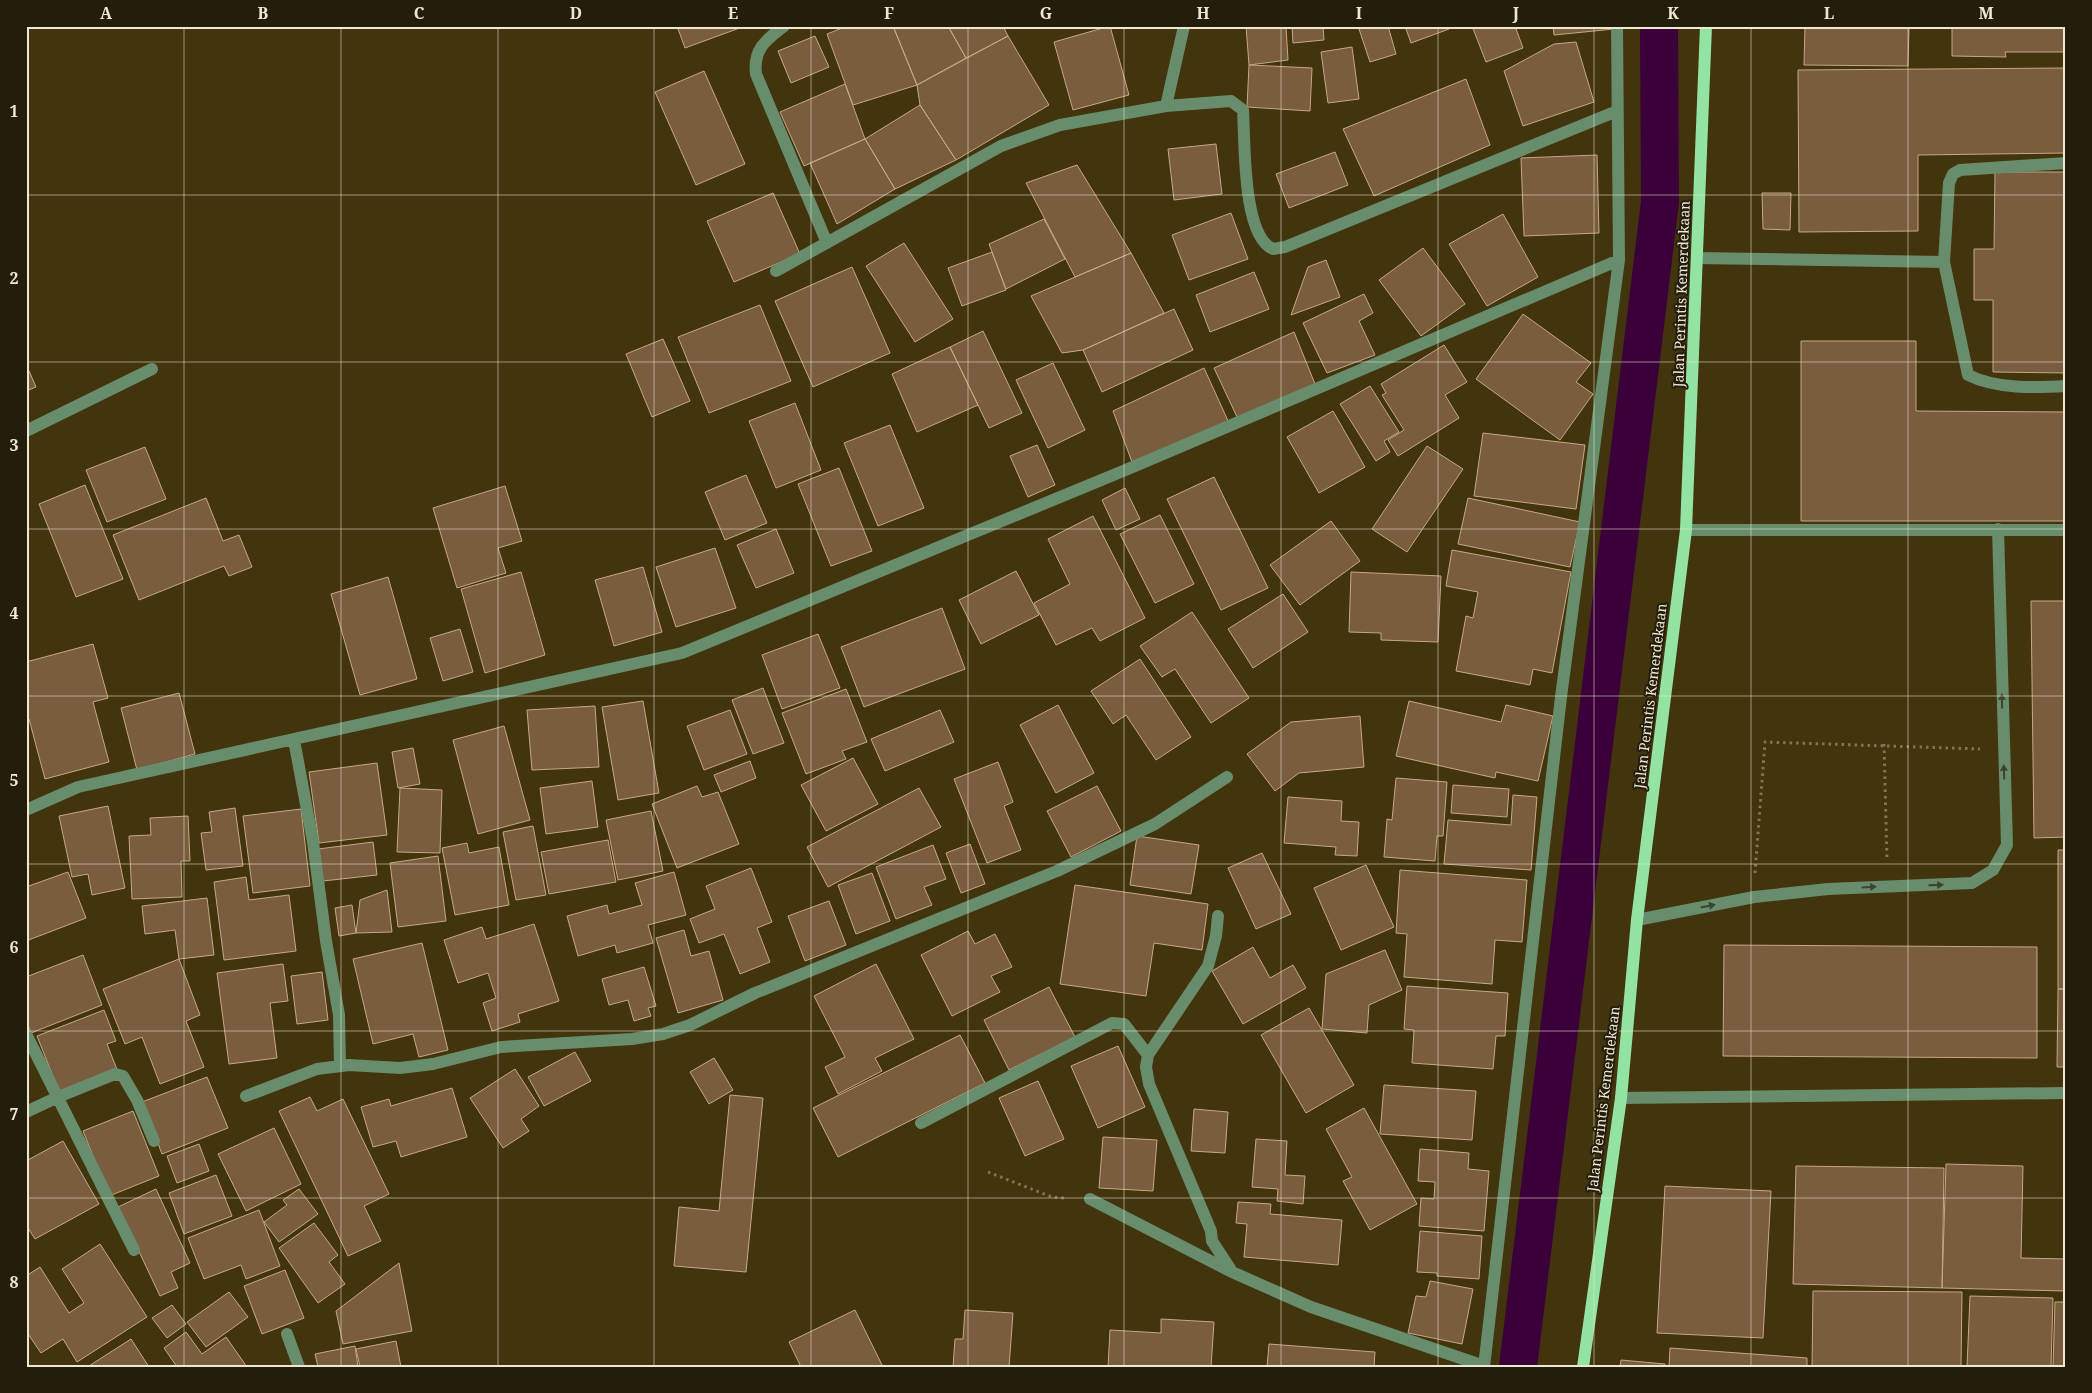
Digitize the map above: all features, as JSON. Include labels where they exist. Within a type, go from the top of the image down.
[{"type":"main road","name":"Jalan Perintis Kemerdekaan","points":[[1583,1367],[1620,1098],[1637,920],[1686,530],[1706,26]]},
{"type":"street","points":[[784,26],[759,48],[755,64],[756,74],[827,243]]},
{"type":"street","points":[[1166,106],[1184,26]]},
{"type":"street","points":[[1090,1199],[1232,1272],[1311,1307],[1484,1367],[1561,696],[1619,260],[1617,26]]},
{"type":"street","points":[[776,271],[1001,146],[1060,125],[1166,106],[1231,101],[1240,106],[1243,110],[1251,211],[1264,243],[1273,249],[1285,247],[1617,111]]},
{"type":"street","points":[[2066,163],[1960,170],[1953,174],[1949,183],[1944,262],[1968,374],[1982,382],[2042,388],[2066,386]]},
{"type":"street","points":[[1697,258],[1944,262]]},
{"type":"street","points":[[26,810],[78,787],[682,654],[1146,462],[1619,260]]},
{"type":"street","points":[[26,431],[152,369]]},
{"type":"street","points":[[1637,920],[1754,897],[1888,886],[1972,883],[1993,870],[2007,845],[1998,529]]},
{"type":"street","points":[[1686,530],[2066,530]]},
{"type":"street","points":[[294,740],[313,842],[326,942],[339,1015],[340,1066]]},
{"type":"street","points":[[246,1096],[316,1069],[340,1066],[400,1068],[433,1064],[501,1047],[632,1038],[663,1034],[690,1025],[755,993],[1057,871],[1155,824],[1226,777]]},
{"type":"street","points":[[1218,916],[1216,936],[1208,966],[1148,1055],[1146,1067],[1149,1084],[1211,1231],[1212,1240],[1232,1272]]},
{"type":"street","points":[[922,1123],[1112,1024],[1124,1024],[1148,1055]]},
{"type":"street","points":[[26,1034],[134,1250]]},
{"type":"street","points":[[26,1112],[115,1074],[124,1076],[137,1100],[154,1141]]},
{"type":"street","points":[[1620,1098],[2066,1093]]},
{"type":"street","points":[[287,1334],[298,1367]]},
{"type":"path","points":[[1754,897],[1765,742],[1884,744],[2003,750]]},
{"type":"path","points":[[1884,744],[1888,886]]},
{"type":"path","points":[[988,1172],[1052,1197],[1090,1199]]},
{"type":"building","points":[[677,26],[745,26],[685,48]]},
{"type":"building","points":[[847,26],[893,26],[917,85],[853,105],[827,34]]},
{"type":"building","points":[[893,26],[948,26],[966,58],[917,85]]},
{"type":"building","points":[[948,26],[1003,26],[1008,36],[966,58]]},
{"type":"building","points":[[1110,26],[1129,95],[1073,110],[1054,42]]},
{"type":"building","points":[[1246,26],[1286,26],[1288,60],[1249,65]]},
{"type":"building","points":[[1292,26],[1323,26],[1324,40],[1293,43]]},
{"type":"building","points":[[1358,26],[1388,26],[1396,54],[1370,62]]},
{"type":"building","points":[[1405,26],[1448,26],[1449,29],[1411,43]]},
{"type":"building","points":[[1472,26],[1515,26],[1523,48],[1486,62]]},
{"type":"building","points":[[1553,26],[1613,26],[1614,29],[1554,35]]},
{"type":"building","points":[[1805,26],[1909,26],[1908,66],[1804,65]]},
{"type":"building","points":[[1952,26],[2066,26],[2066,52],[2005,52],[2006,57],[1952,56]]},
{"type":"building","points":[[815,36],[829,67],[791,83],[778,51]]},
{"type":"building","points":[[1008,36],[1049,105],[956,160],[920,105],[917,85]]},
{"type":"building","points":[[1576,42],[1594,102],[1523,126],[1504,71],[1554,44]]},
{"type":"building","points":[[1352,47],[1359,99],[1328,103],[1321,52]]},
{"type":"building","points":[[1249,65],[1312,68],[1310,111],[1247,107]]},
{"type":"building","points":[[2066,68],[2066,153],[1918,155],[1918,231],[1799,232],[1798,70]]},
{"type":"building","points":[[704,71],[745,164],[696,185],[655,92]]},
{"type":"building","points":[[1466,79],[1490,145],[1374,196],[1343,129]]},
{"type":"building","points":[[845,84],[865,139],[804,166],[780,112]]},
{"type":"building","points":[[920,105],[956,160],[895,189],[865,139]]},
{"type":"building","points":[[865,139],[895,189],[837,224],[810,163]]},
{"type":"building","points":[[1216,144],[1222,194],[1174,200],[1168,149]]},
{"type":"building","points":[[1335,152],[1348,185],[1289,208],[1276,174]]},
{"type":"building","points":[[1597,155],[1599,233],[1524,236],[1521,158]]},
{"type":"building","points":[[1077,165],[1131,253],[1075,277],[1026,183]]},
{"type":"building","points":[[1995,172],[2066,172],[2066,373],[1993,372],[1993,300],[1974,300],[1974,249],[1994,249]]},
{"type":"building","points":[[773,193],[800,254],[734,282],[707,221]]},
{"type":"building","points":[[1762,193],[1791,193],[1790,230],[1763,229]]},
{"type":"building","points":[[1231,213],[1248,259],[1189,280],[1172,235]]},
{"type":"building","points":[[1503,214],[1538,277],[1487,306],[1449,244]]},
{"type":"building","points":[[1044,219],[1065,259],[1006,289],[989,244]]},
{"type":"building","points":[[904,243],[953,319],[915,342],[866,266]]},
{"type":"building","points":[[1423,248],[1465,304],[1421,336],[1379,280]]},
{"type":"building","points":[[992,252],[1006,290],[962,306],[948,268]]},
{"type":"building","points":[[1131,253],[1164,313],[1083,350],[1062,353],[1031,296]]},
{"type":"building","points":[[1326,260],[1340,297],[1291,315],[1308,267]]},
{"type":"building","points":[[852,267],[890,353],[813,387],[775,301]]},
{"type":"building","points":[[1254,272],[1269,309],[1210,332],[1196,295]]},
{"type":"building","points":[[1364,294],[1373,313],[1359,321],[1375,355],[1327,373],[1303,323]]},
{"type":"building","points":[[760,305],[791,381],[709,413],[678,337]]},
{"type":"building","points":[[1174,309],[1193,350],[1102,392],[1083,350]]},
{"type":"building","points":[[1523,314],[1591,363],[1576,382],[1593,394],[1560,440],[1476,379]]},
{"type":"building","points":[[983,331],[1022,413],[989,428],[950,347]]},
{"type":"building","points":[[1294,332],[1315,384],[1238,419],[1214,368]]},
{"type":"building","points":[[663,339],[690,401],[652,417],[626,354]]},
{"type":"building","points":[[1801,341],[1916,341],[1916,411],[2066,412],[2066,521],[1801,521]]},
{"type":"building","points":[[1444,345],[1467,382],[1445,395],[1459,418],[1398,456],[1388,440],[1404,430],[1382,395],[1386,393],[1381,384]]},
{"type":"building","points":[[950,347],[978,405],[917,432],[892,374]]},
{"type":"building","points":[[1053,363],[1085,430],[1048,448],[1016,380]]},
{"type":"building","points":[[26,364],[36,387],[26,391]]},
{"type":"building","points":[[1204,368],[1229,423],[1132,462],[1113,411]]},
{"type":"building","points":[[1370,386],[1399,432],[1384,441],[1390,452],[1376,461],[1340,404]]},
{"type":"building","points":[[795,403],[821,470],[776,488],[749,421]]},
{"type":"building","points":[[1333,411],[1365,467],[1319,493],[1287,437]]},
{"type":"building","points":[[890,425],[924,508],[878,526],[844,443]]},
{"type":"building","points":[[1483,433],[1585,445],[1576,509],[1474,496]]},
{"type":"building","points":[[1037,445],[1055,485],[1028,497],[1010,456]]},
{"type":"building","points":[[1427,446],[1463,469],[1407,552],[1372,529]]},
{"type":"building","points":[[145,447],[166,499],[107,522],[86,470]]},
{"type":"building","points":[[839,468],[872,551],[831,566],[798,484]]},
{"type":"building","points":[[746,475],[767,523],[725,540],[705,492]]},
{"type":"building","points":[[1214,477],[1268,588],[1221,610],[1167,499]]},
{"type":"building","points":[[85,485],[123,579],[76,597],[39,504]]},
{"type":"building","points":[[505,486],[522,541],[498,548],[506,573],[457,588],[433,508]]},
{"type":"building","points":[[1125,488],[1140,519],[1116,530],[1102,500]]},
{"type":"building","points":[[206,498],[223,541],[239,535],[252,567],[229,576],[224,566],[139,600],[113,535]]},
{"type":"building","points":[[1468,498],[1580,522],[1570,567],[1458,544]]},
{"type":"building","points":[[1160,515],[1194,584],[1155,603],[1120,534]]},
{"type":"building","points":[[1093,516],[1145,618],[1100,641],[1092,628],[1056,645],[1034,603],[1070,584],[1048,539]]},
{"type":"building","points":[[1331,521],[1360,561],[1300,605],[1270,565]]},
{"type":"building","points":[[776,529],[794,573],[756,588],[737,545]]},
{"type":"building","points":[[715,548],[736,608],[676,627],[656,567]]},
{"type":"building","points":[[1452,550],[1571,572],[1552,673],[1533,669],[1530,685],[1456,671],[1466,616],[1473,618],[1478,592],[1446,586]]},
{"type":"building","points":[[643,567],[662,632],[614,646],[595,580]]},
{"type":"building","points":[[1016,571],[1039,615],[981,644],[959,600]]},
{"type":"building","points":[[521,572],[545,655],[485,673],[461,589]]},
{"type":"building","points":[[1351,572],[1441,576],[1438,642],[1381,640],[1381,633],[1349,632]]},
{"type":"building","points":[[388,577],[417,679],[360,695],[331,594]]},
{"type":"building","points":[[1283,594],[1308,632],[1253,668],[1228,629]]},
{"type":"building","points":[[2031,601],[2066,601],[2066,837],[2034,838]]},
{"type":"building","points":[[942,608],[965,669],[864,707],[841,647]]},
{"type":"building","points":[[1192,612],[1249,698],[1211,723],[1175,669],[1162,677],[1140,646]]},
{"type":"building","points":[[460,629],[473,672],[443,681],[430,638]]},
{"type":"building","points":[[818,634],[840,688],[782,709],[762,655]]},
{"type":"building","points":[[93,644],[108,698],[93,702],[109,762],[45,779],[29,719],[26,720],[26,662]]},
{"type":"building","points":[[1140,659],[1191,737],[1156,760],[1126,715],[1113,724],[1091,691]]},
{"type":"building","points":[[763,688],[784,743],[753,754],[732,700]]},
{"type":"building","points":[[846,689],[867,742],[842,751],[846,759],[806,774],[782,713]]},
{"type":"building","points":[[179,693],[195,754],[137,770],[121,708]]},
{"type":"building","points":[[643,701],[659,793],[618,800],[602,707]]},
{"type":"building","points":[[1409,701],[1501,722],[1506,705],[1553,716],[1538,781],[1496,772],[1495,778],[1396,756]]},
{"type":"building","points":[[1058,705],[1094,773],[1056,793],[1020,725]]},
{"type":"building","points":[[595,706],[599,767],[532,770],[527,710]]},
{"type":"building","points":[[730,710],[747,754],[704,770],[687,726]]},
{"type":"building","points":[[940,710],[954,742],[885,771],[871,739]]},
{"type":"building","points":[[1360,716],[1364,767],[1299,773],[1275,791],[1247,754],[1291,722]]},
{"type":"building","points":[[504,726],[530,820],[478,834],[453,740]]},
{"type":"building","points":[[413,748],[420,784],[398,788],[392,752]]},
{"type":"building","points":[[853,758],[878,804],[826,831],[801,785]]},
{"type":"building","points":[[750,761],[756,778],[721,792],[714,775]]},
{"type":"building","points":[[998,762],[1013,802],[1004,806],[1021,850],[987,863],[954,779]]},
{"type":"building","points":[[377,763],[387,835],[319,843],[309,772]]},
{"type":"building","points":[[1396,778],[1447,782],[1443,836],[1437,836],[1435,861],[1384,857],[1387,819],[1392,820]]},
{"type":"building","points":[[592,781],[598,827],[546,834],[540,788]]},
{"type":"building","points":[[1453,785],[1509,789],[1507,817],[1451,813]]},
{"type":"building","points":[[697,786],[702,797],[718,792],[739,844],[677,868],[652,804]]},
{"type":"building","points":[[1097,786],[1121,831],[1071,857],[1047,811]]},
{"type":"building","points":[[400,788],[442,790],[440,853],[397,852]]},
{"type":"building","points":[[919,788],[941,827],[828,887],[807,847]]},
{"type":"building","points":[[1513,795],[1537,797],[1531,870],[1444,864],[1448,820],[1511,825]]},
{"type":"building","points":[[1288,797],[1342,801],[1341,821],[1359,822],[1357,856],[1335,855],[1336,847],[1284,843]]},
{"type":"building","points":[[108,806],[125,888],[92,895],[88,874],[72,877],[59,816]]},
{"type":"building","points":[[235,808],[243,866],[206,870],[201,833],[212,832],[209,812]]},
{"type":"building","points":[[301,809],[310,886],[253,893],[243,816]]},
{"type":"building","points":[[651,811],[663,871],[618,880],[606,820]]},
{"type":"building","points":[[188,816],[190,861],[181,861],[182,897],[132,899],[129,836],[151,835],[150,818]]},
{"type":"building","points":[[533,826],[546,895],[516,900],[503,832]]},
{"type":"building","points":[[1137,836],[1199,845],[1191,894],[1130,885]]},
{"type":"building","points":[[608,840],[616,882],[549,894],[541,852]]},
{"type":"building","points":[[373,842],[377,875],[323,881],[318,849]]},
{"type":"building","points":[[467,843],[469,853],[499,847],[509,905],[455,915],[442,848]]},
{"type":"building","points":[[970,844],[985,884],[961,893],[946,853]]},
{"type":"building","points":[[933,845],[946,879],[924,887],[932,905],[896,919],[876,867]]},
{"type":"building","points":[[2058,850],[2066,850],[2066,989],[2058,989]]},
{"type":"building","points":[[1262,853],[1291,914],[1256,929],[1228,868]]},
{"type":"building","points":[[438,856],[446,921],[398,927],[390,863]]},
{"type":"building","points":[[1366,865],[1394,927],[1341,950],[1314,888]]},
{"type":"building","points":[[751,868],[772,922],[757,928],[770,962],[740,974],[724,934],[699,943],[690,919],[715,909],[706,886]]},
{"type":"building","points":[[1400,870],[1527,880],[1522,942],[1495,940],[1492,984],[1404,977],[1407,934],[1396,933]]},
{"type":"building","points":[[68,872],[86,918],[26,941],[26,887]]},
{"type":"building","points":[[674,872],[686,915],[648,925],[653,943],[617,953],[615,945],[578,956],[567,916],[607,905],[609,914],[642,905],[635,883]]},
{"type":"building","points":[[872,873],[890,921],[856,934],[838,885]]},
{"type":"building","points":[[246,877],[249,900],[289,895],[296,951],[224,960],[214,882]]},
{"type":"building","points":[[1075,885],[1208,904],[1202,950],[1154,943],[1146,996],[1060,984]]},
{"type":"building","points":[[387,890],[392,932],[356,933],[360,900]]},
{"type":"building","points":[[207,898],[214,955],[179,959],[175,930],[145,934],[142,906]]},
{"type":"building","points":[[829,901],[846,945],[805,961],[788,916]]},
{"type":"building","points":[[352,905],[356,933],[339,936],[335,908]]},
{"type":"building","points":[[534,924],[559,1001],[518,1014],[520,1022],[492,1031],[483,1003],[496,998],[488,973],[458,983],[444,940],[482,927],[486,939]]},
{"type":"building","points":[[684,930],[691,956],[709,951],[723,1000],[678,1013],[656,938]]},
{"type":"building","points":[[968,931],[975,944],[995,934],[1012,967],[991,976],[1000,992],[952,1016],[921,955]]},
{"type":"building","points":[[422,943],[448,1050],[419,1057],[413,1034],[373,1044],[353,959]]},
{"type":"building","points":[[1724,945],[2037,947],[2037,1058],[1723,1056]]},
{"type":"building","points":[[1253,947],[1270,978],[1293,965],[1306,988],[1243,1024],[1212,971]]},
{"type":"building","points":[[1385,950],[1402,990],[1369,1005],[1367,1033],[1322,1029],[1326,974]]},
{"type":"building","points":[[83,955],[102,1005],[31,1033],[26,1019],[26,977]]},
{"type":"building","points":[[179,959],[200,1015],[186,1021],[204,1067],[160,1084],[142,1037],[125,1044],[103,989]]},
{"type":"building","points":[[283,964],[288,1001],[270,1003],[277,1058],[229,1064],[217,973]]},
{"type":"building","points":[[876,964],[914,1039],[875,1058],[882,1071],[838,1094],[825,1067],[845,1057],[814,996]]},
{"type":"building","points":[[644,967],[656,1006],[648,1008],[651,1016],[634,1021],[628,1000],[609,1005],[602,979]]},
{"type":"building","points":[[322,972],[328,1020],[297,1024],[291,976]]},
{"type":"building","points":[[1407,986],[1508,993],[1505,1036],[1496,1036],[1493,1069],[1412,1063],[1414,1030],[1404,1029]]},
{"type":"building","points":[[1049,987],[1075,1037],[1009,1070],[984,1020]]},
{"type":"building","points":[[2058,989],[2066,989],[2066,1067],[2057,1067]]},
{"type":"building","points":[[1309,1008],[1354,1085],[1306,1113],[1261,1035]]},
{"type":"building","points":[[104,1010],[116,1041],[107,1044],[118,1072],[60,1094],[37,1036]]},
{"type":"building","points":[[960,1035],[985,1083],[838,1157],[813,1108]]},
{"type":"building","points":[[1118,1046],[1145,1107],[1098,1128],[1071,1066]]},
{"type":"building","points":[[575,1052],[591,1081],[544,1106],[528,1077]]},
{"type":"building","points":[[714,1058],[733,1090],[709,1104],[690,1072]]},
{"type":"building","points":[[515,1069],[539,1106],[521,1119],[529,1131],[503,1148],[470,1098]]},
{"type":"building","points":[[207,1077],[228,1128],[162,1154],[142,1102]]},
{"type":"building","points":[[1038,1081],[1064,1139],[1025,1156],[999,1098]]},
{"type":"building","points":[[1384,1085],[1476,1091],[1472,1140],[1380,1134]]},
{"type":"building","points":[[452,1088],[467,1137],[401,1157],[396,1141],[373,1147],[361,1107],[389,1099],[391,1106]]},
{"type":"building","points":[[730,1095],[763,1098],[746,1272],[674,1266],[679,1207],[719,1211]]},
{"type":"building","points":[[310,1097],[317,1111],[343,1099],[389,1194],[364,1206],[381,1241],[348,1256],[279,1111]]},
{"type":"building","points":[[1364,1108],[1417,1204],[1370,1230],[1343,1181],[1352,1177],[1326,1129]]},
{"type":"building","points":[[1194,1109],[1228,1112],[1225,1153],[1191,1151]]},
{"type":"building","points":[[133,1111],[159,1176],[109,1196],[83,1131]]},
{"type":"building","points":[[274,1128],[301,1184],[246,1211],[218,1154]]},
{"type":"building","points":[[1103,1137],[1157,1140],[1153,1191],[1099,1188]]},
{"type":"building","points":[[1256,1139],[1287,1141],[1285,1175],[1305,1176],[1303,1204],[1277,1201],[1278,1189],[1252,1187]]},
{"type":"building","points":[[63,1141],[99,1204],[35,1239],[26,1225],[26,1161]]},
{"type":"building","points":[[199,1144],[209,1171],[177,1183],[167,1156]]},
{"type":"building","points":[[1420,1149],[1469,1153],[1468,1169],[1489,1171],[1484,1231],[1419,1226],[1421,1198],[1434,1199],[1435,1182],[1418,1181]]},
{"type":"building","points":[[1946,1164],[2023,1166],[2021,1258],[2066,1259],[2066,1291],[1942,1288]]},
{"type":"building","points":[[1796,1166],[1944,1168],[1942,1288],[1793,1284]]},
{"type":"building","points":[[216,1175],[232,1216],[184,1234],[169,1193]]},
{"type":"building","points":[[1665,1186],[1771,1191],[1763,1338],[1657,1333]]},
{"type":"building","points":[[156,1189],[190,1263],[171,1272],[178,1288],[160,1296],[118,1207]]},
{"type":"building","points":[[299,1189],[318,1214],[279,1242],[264,1222],[287,1205],[283,1200]]},
{"type":"building","points":[[1238,1202],[1271,1204],[1270,1214],[1342,1220],[1338,1265],[1244,1257],[1247,1224],[1236,1223]]},
{"type":"building","points":[[259,1210],[280,1266],[246,1279],[241,1265],[204,1279],[188,1238]]},
{"type":"building","points":[[314,1223],[338,1255],[329,1262],[345,1284],[318,1303],[279,1248]]},
{"type":"building","points":[[1420,1231],[1482,1236],[1479,1279],[1437,1276],[1437,1273],[1417,1272]]},
{"type":"building","points":[[100,1244],[147,1317],[77,1362],[63,1339],[41,1353],[26,1331],[26,1276],[40,1267],[69,1313],[84,1303],[62,1269]]},
{"type":"building","points":[[399,1263],[412,1331],[343,1344],[336,1311]]},
{"type":"building","points":[[285,1270],[304,1318],[262,1334],[244,1286]]},
{"type":"building","points":[[1430,1281],[1473,1289],[1462,1344],[1408,1333],[1416,1296],[1426,1297]]},
{"type":"building","points":[[1813,1291],[1962,1292],[1961,1367],[1812,1367]]},
{"type":"building","points":[[229,1292],[248,1317],[206,1347],[187,1322]]},
{"type":"building","points":[[1970,1296],[2053,1298],[2051,1367],[1967,1367]]},
{"type":"building","points":[[2055,1302],[2066,1302],[2066,1367],[2053,1367]]},
{"type":"building","points":[[172,1305],[186,1324],[167,1338],[152,1318]]},
{"type":"building","points":[[855,1310],[883,1367],[801,1367],[789,1342]]},
{"type":"building","points":[[965,1310],[1013,1313],[1009,1367],[953,1367],[955,1339],[963,1339]]},
{"type":"building","points":[[1161,1319],[1214,1322],[1211,1367],[1108,1367],[1110,1330],[1161,1333]]},
{"type":"building","points":[[186,1332],[202,1354],[226,1337],[247,1367],[177,1367],[164,1348]]},
{"type":"building","points":[[131,1339],[149,1367],[88,1367],[92,1364]]},
{"type":"building","points":[[396,1341],[401,1367],[360,1367],[356,1349]]},
{"type":"building","points":[[1269,1344],[1375,1352],[1374,1367],[1267,1367]]},
{"type":"building","points":[[355,1346],[358,1367],[318,1367],[315,1354]]},
{"type":"building","points":[[1670,1348],[1807,1358],[1807,1367],[1669,1367]]},
{"type":"building","points":[[1621,1360],[1665,1364],[1665,1367],[1620,1367]]},
{"type":"waterway","points":[[1518,1367],[1660,202],[1659,26]]}]
